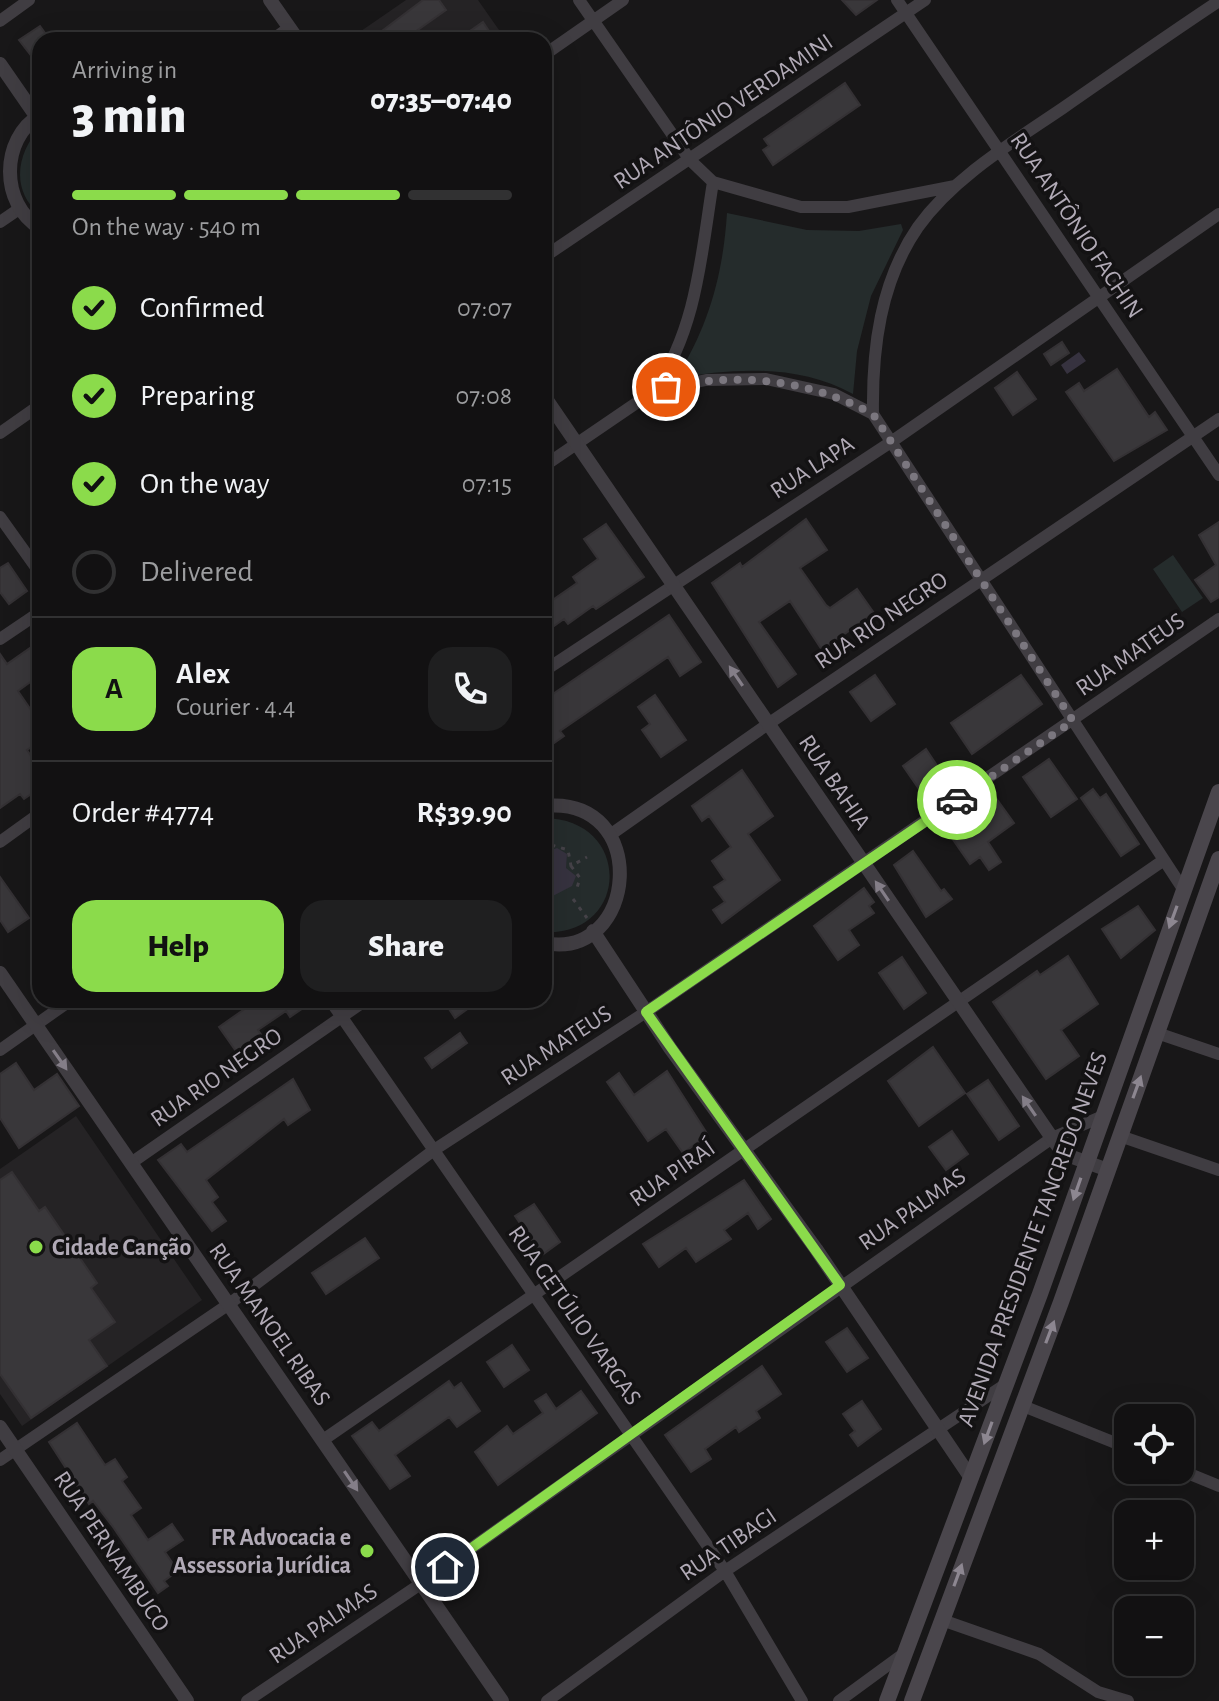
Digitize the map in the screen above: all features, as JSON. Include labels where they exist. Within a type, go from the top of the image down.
[{"type":"main road","name":"AVENIDA PRESIDENTE TANCREDO NEVES","points":[[887,1701],[1006,1384],[1219,792]]},
{"type":"main road","name":"AVENIDA PRESIDENTE TANCREDO NEVES","points":[[912,1701],[1023,1406],[1219,859]]},
{"type":"street","points":[[0,21],[29,0]]},
{"type":"street","points":[[270,0],[293,32]]},
{"type":"street","points":[[579,0],[690,160],[713,182],[801,207],[848,207],[955,186]]},
{"type":"street","points":[[552,49],[623,0]]},
{"type":"street","name":"RUA ANTÔNIO FACHIN","points":[[897,0],[1219,475]]},
{"type":"street","name":"RUA ANTÔNIO VERDAMINI","points":[[552,252],[925,0]]},
{"type":"street","points":[[873,414],[872,357],[882,307],[918,227],[955,186],[1001,150],[1215,5]]},
{"type":"street","points":[[0,64],[32,108]]},
{"type":"street","points":[[32,121],[21,131],[11,149],[7,170],[10,190],[19,209],[32,221]]},
{"type":"street","points":[[654,391],[673,362],[692,311],[713,182]]},
{"type":"street","points":[[0,222],[19,209]]},
{"type":"street","name":"RUA LAPA","points":[[552,666],[891,442],[1219,214]]},
{"type":"street","points":[[552,460],[654,391],[706,380],[766,379],[834,394],[873,414],[1183,889]]},
{"type":"street","name":"RUA BAHIA","points":[[552,408],[1052,1138],[1064,1154],[1108,1170]]},
{"type":"street","points":[[0,433],[32,411]]},
{"type":"street","name":"RUA RIO NEGRO","points":[[610,835],[768,724],[1219,419]]},
{"type":"street","points":[[0,517],[32,562]]},
{"type":"street","points":[[0,639],[32,617]]},
{"type":"street","name":"RUA MATEUS","points":[[0,1460],[229,1304],[434,1150],[646,1012],[1219,619]]},
{"type":"street","points":[[552,807],[577,809],[596,819],[610,835],[621,865],[619,897],[608,916],[572,941],[552,942]]},
{"type":"street","points":[[0,842],[32,819]]},
{"type":"street","name":"RUA PIRAÍ","points":[[323,1440],[1164,860]]},
{"type":"street","points":[[590,926],[646,1012],[840,1285],[971,1478],[991,1487]]},
{"type":"street","name":"RUA MANOEL RIBAS","points":[[0,973],[502,1701]]},
{"type":"street","points":[[0,1050],[60,1008]]},
{"type":"street","name":"RUA GETÚLIO VARGAS","points":[[335,1008],[725,1571],[802,1701]]},
{"type":"street","name":"RUA RIO NEGRO","points":[[131,1163],[354,1008]]},
{"type":"street","points":[[1157,1033],[1219,1054]]},
{"type":"street","name":"RUA PALMAS","points":[[247,1701],[422,1583],[1052,1138],[1103,1116]]},
{"type":"street","points":[[1120,1136],[1219,1170]]},
{"type":"street","name":"RUA TIBAGI","points":[[547,1701],[725,1571],[1006,1384]]},
{"type":"street","points":[[1023,1406],[1114,1442]]},
{"type":"street","name":"RUA PERNAMBUCO","points":[[0,1427],[187,1701]]},
{"type":"street","points":[[1194,1476],[1219,1486]]},
{"type":"street","points":[[942,1620],[1039,1654],[1098,1692],[1128,1701]]},
{"type":"street","points":[[839,1701],[906,1652]]},
{"type":"path","points":[[552,845],[568,850],[571,866],[580,878],[576,891]]},
{"type":"path","points":[[571,866],[587,857]]},
{"type":"path","points":[[573,899],[590,926]]},
{"type":"shaded area","points":[[406,0],[478,0],[500,32],[360,32]]},
{"type":"shaded area","points":[[32,138],[32,207],[21,183],[20,171]]},
{"type":"shaded area","points":[[727,213],[807,230],[859,231],[901,224],[903,230],[871,296],[857,351],[853,394],[811,377],[789,373],[721,372],[676,378],[706,319],[718,278]]},
{"type":"shaded area","points":[[1079,352],[1086,361],[1067,374],[1061,365]]},
{"type":"shaded area","points":[[1173,555],[1203,598],[1182,612],[1153,569]]},
{"type":"shaded area","points":[[552,819],[573,823],[594,837],[606,856],[610,877],[605,898],[593,916],[572,928],[552,931]]},
{"type":"shaded area","points":[[557,848],[567,854],[566,868],[576,876],[572,886],[552,896],[552,850]]},
{"type":"shaded area","points":[[76,1116],[202,1300],[22,1426],[0,1394],[0,1169]]},
{"type":"building","points":[[423,0],[439,0],[446,10],[415,32],[381,32]]},
{"type":"building","points":[[842,0],[877,0],[856,15]]},
{"type":"building","points":[[483,22],[490,32],[469,32]]},
{"type":"building","points":[[40,26],[44,32],[32,32],[32,57],[19,40]]},
{"type":"building","points":[[845,83],[860,105],[773,165],[763,150],[769,146],[764,139]]},
{"type":"building","points":[[1062,342],[1069,353],[1051,365],[1044,354]]},
{"type":"building","points":[[1117,369],[1149,417],[1155,412],[1167,430],[1114,461],[1066,392],[1079,383],[1084,391]]},
{"type":"building","points":[[1017,372],[1036,399],[1013,415],[995,388]]},
{"type":"building","points":[[806,519],[827,550],[800,568],[826,605],[830,608],[857,589],[874,613],[822,650],[790,601],[759,622],[796,674],[778,687],[712,583],[740,563],[742,567]]},
{"type":"building","points":[[1219,522],[1219,597],[1211,602],[1195,580],[1216,565],[1199,535]]},
{"type":"building","points":[[606,524],[644,577],[596,609],[593,606],[568,624],[564,619],[552,627],[552,600],[577,583],[573,577],[598,559],[584,539]]},
{"type":"building","points":[[8,563],[27,591],[9,604],[0,592],[0,568]]},
{"type":"building","points":[[669,615],[701,662],[680,676],[668,657],[560,731],[564,736],[552,744],[552,695]]},
{"type":"building","points":[[32,647],[32,681],[18,691],[32,712],[32,747],[27,750],[32,757],[32,793],[24,799],[20,794],[0,808],[0,654],[7,664]]},
{"type":"building","points":[[875,675],[895,704],[871,721],[850,692]]},
{"type":"building","points":[[1021,675],[1042,704],[972,754],[951,723]]},
{"type":"building","points":[[655,695],[686,740],[661,757],[642,730],[650,724],[638,707]]},
{"type":"building","points":[[926,749],[942,773],[919,789],[903,766]]},
{"type":"building","points":[[1049,759],[1077,799],[1051,817],[1023,777]]},
{"type":"building","points":[[742,770],[773,816],[748,834],[780,880],[722,923],[713,910],[725,902],[714,887],[725,880],[712,861],[731,847],[709,816],[702,821],[692,806]]},
{"type":"building","points":[[1093,789],[1100,798],[1106,794],[1139,844],[1121,856],[1081,798]]},
{"type":"building","points":[[996,798],[1014,823],[988,842],[1001,862],[989,870],[980,857],[970,864],[947,831]]},
{"type":"building","points":[[913,851],[941,891],[944,889],[952,899],[926,917],[894,865]]},
{"type":"building","points":[[0,877],[29,918],[8,932],[0,920]]},
{"type":"building","points":[[864,888],[874,902],[869,906],[874,913],[849,930],[859,945],[838,960],[814,926]]},
{"type":"building","points":[[1138,906],[1155,930],[1121,958],[1102,929]]},
{"type":"building","points":[[1068,956],[1098,1004],[1061,1030],[1079,1056],[1046,1079],[993,1002],[1037,971],[1040,975]]},
{"type":"building","points":[[902,957],[926,993],[904,1009],[879,973]]},
{"type":"building","points":[[246,1008],[303,1008],[290,1017],[286,1011],[258,1030],[262,1036],[238,1054],[219,1027]]},
{"type":"building","points":[[448,1008],[469,1008],[455,1018]]},
{"type":"building","points":[[460,1033],[467,1043],[432,1068],[425,1058]]},
{"type":"building","points":[[933,1047],[965,1093],[919,1126],[888,1081]]},
{"type":"building","points":[[16,1063],[34,1090],[57,1074],[79,1106],[19,1148],[0,1118],[0,1074]]},
{"type":"building","points":[[667,1071],[708,1135],[683,1153],[666,1129],[648,1141],[607,1082],[619,1073],[634,1095]]},
{"type":"building","points":[[293,1079],[310,1110],[288,1125],[284,1119],[206,1180],[218,1197],[212,1202],[226,1221],[212,1231],[158,1160],[181,1144],[187,1152]]},
{"type":"building","points":[[988,1080],[1019,1126],[999,1140],[967,1094]]},
{"type":"building","points":[[952,1131],[968,1154],[946,1170],[929,1147]]},
{"type":"building","name":"Cidade Canção","points":[[12,1172],[39,1211],[45,1207],[97,1283],[91,1288],[115,1322],[89,1340],[107,1366],[31,1418],[0,1374],[0,1180]]},
{"type":"building","points":[[744,1180],[771,1219],[758,1229],[748,1213],[724,1230],[731,1239],[696,1262],[686,1248],[659,1267],[643,1244]]},
{"type":"building","points":[[534,1204],[560,1242],[542,1255],[515,1216]]},
{"type":"building","points":[[365,1238],[379,1258],[326,1294],[312,1273]]},
{"type":"building","points":[[847,1328],[868,1358],[847,1372],[826,1342]]},
{"type":"building","points":[[512,1345],[529,1370],[504,1387],[487,1362]]},
{"type":"building","points":[[762,1366],[781,1394],[756,1411],[760,1418],[739,1432],[736,1427],[705,1449],[711,1459],[691,1472],[665,1435]]},
{"type":"building","points":[[449,1381],[454,1388],[461,1383],[480,1411],[457,1427],[449,1417],[395,1455],[410,1476],[390,1489],[352,1436],[372,1422],[379,1431]]},
{"type":"building","points":[[581,1391],[597,1413],[498,1485],[475,1452],[507,1426],[513,1434],[543,1413],[535,1401],[546,1394],[556,1409]]},
{"type":"building","points":[[862,1401],[881,1429],[858,1446],[850,1435],[855,1431],[843,1414]]},
{"type":"building","points":[[77,1423],[105,1465],[115,1459],[127,1477],[122,1481],[141,1508],[131,1515],[148,1540],[172,1524],[183,1540],[165,1552],[178,1571],[164,1581],[168,1586],[158,1593],[93,1501],[89,1504],[49,1442]]},
{"type":"way so far","points":[[666,387],[706,380],[766,379],[834,394],[873,414],[1073,721],[957,800]]},
{"type":"place","name":"Cidade Canção","points":[[36,1247]]},
{"type":"place","name":"FR Advocacia e Assessoria Jurídica","points":[[367,1551]]},
{"type":"route","points":[[445,1567],[840,1285],[646,1012],[957,800]]}]
